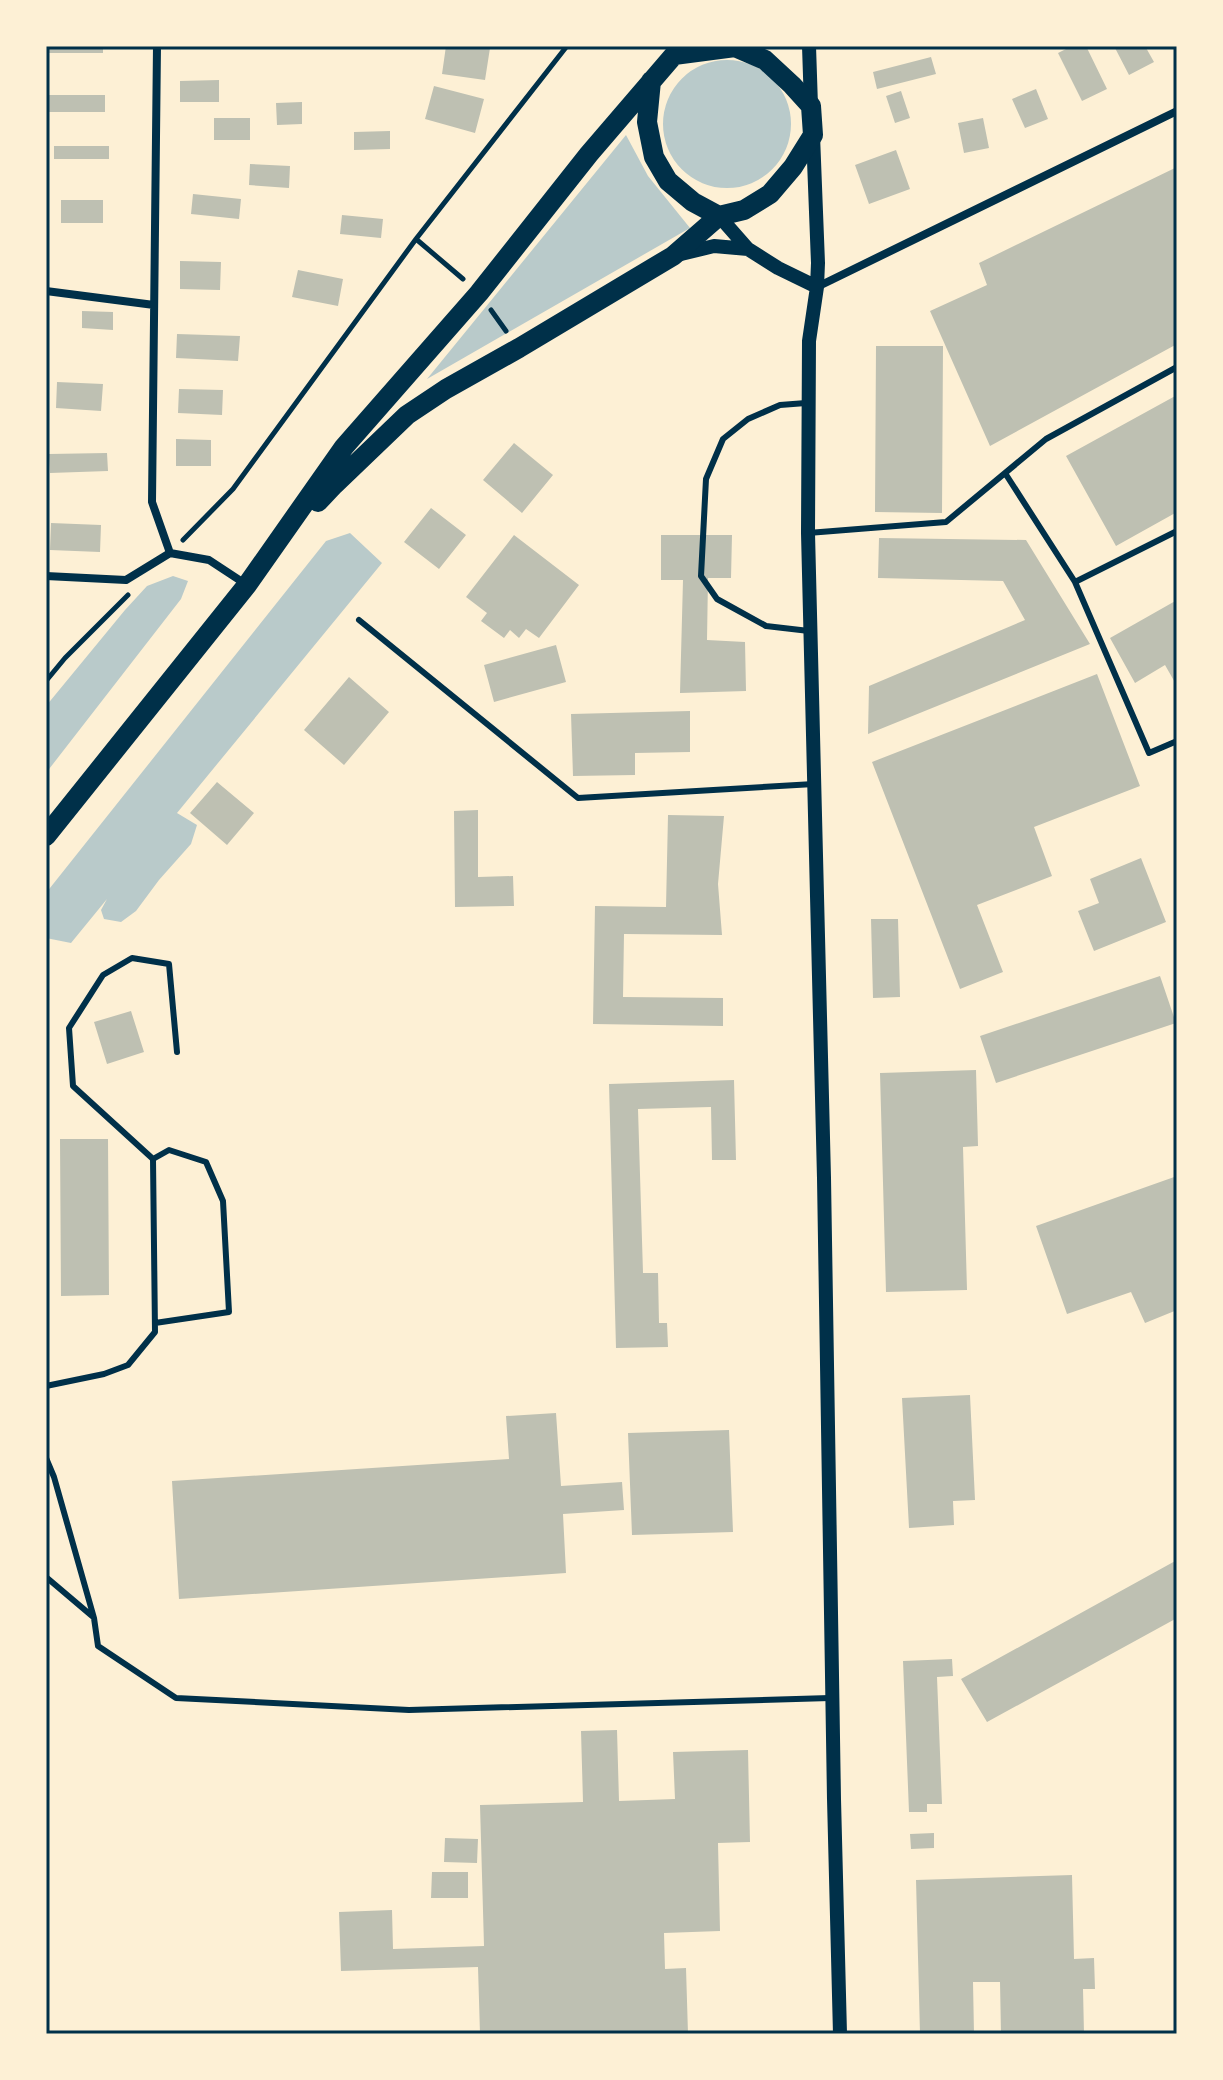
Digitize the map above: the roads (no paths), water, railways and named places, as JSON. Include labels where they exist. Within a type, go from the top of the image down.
[{"type":"main road","points":[[46,836],[267,559],[344,447],[479,293],[589,154],[677,50],[735,47],[765,60],[811,106],[813,135],[793,167],[770,194],[744,210],[719,216],[673,256],[407,415],[334,485],[267,559]]},
{"type":"main road","points":[[651,81],[647,122],[654,157],[668,181],[693,202],[719,216]]},
{"type":"street","points":[[157,46],[152,502],[170,553]]},
{"type":"street","points":[[809,46],[811,106]]},
{"type":"street","points":[[817,287],[1177,111]]},
{"type":"street","points":[[813,135],[817,287],[809,341],[808,533],[840,2034]]},
{"type":"street","points":[[719,216],[748,249],[817,287]]},
{"type":"street","points":[[673,256],[714,246],[748,249]]},
{"type":"street","points":[[46,291],[154,305]]},
{"type":"street","points":[[46,576],[126,580],[170,553],[209,560],[247,585]]},
{"type":"lane","points":[[808,533],[946,522],[1046,439],[1177,367]]},
{"type":"lane","points":[[810,403],[780,405],[748,419],[723,439],[706,479],[701,576],[717,599],[766,626],[811,631]]},
{"type":"lane","points":[[1005,473],[1075,582],[1149,753],[1177,741]]},
{"type":"lane","points":[[1075,582],[1177,531]]},
{"type":"lane","points":[[359,620],[578,798],[814,784]]},
{"type":"lane","points":[[46,1386],[104,1374],[128,1365],[155,1332],[153,1159],[73,1086],[69,1028],[103,975],[132,958],[169,964],[177,1052]]},
{"type":"lane","points":[[153,1159],[169,1150],[206,1162],[223,1201],[229,1312],[155,1323]]},
{"type":"lane","points":[[46,1458],[94,1618],[98,1646],[176,1698],[409,1710],[832,1698]]},
{"type":"lane","points":[[46,1577],[94,1618]]}]
